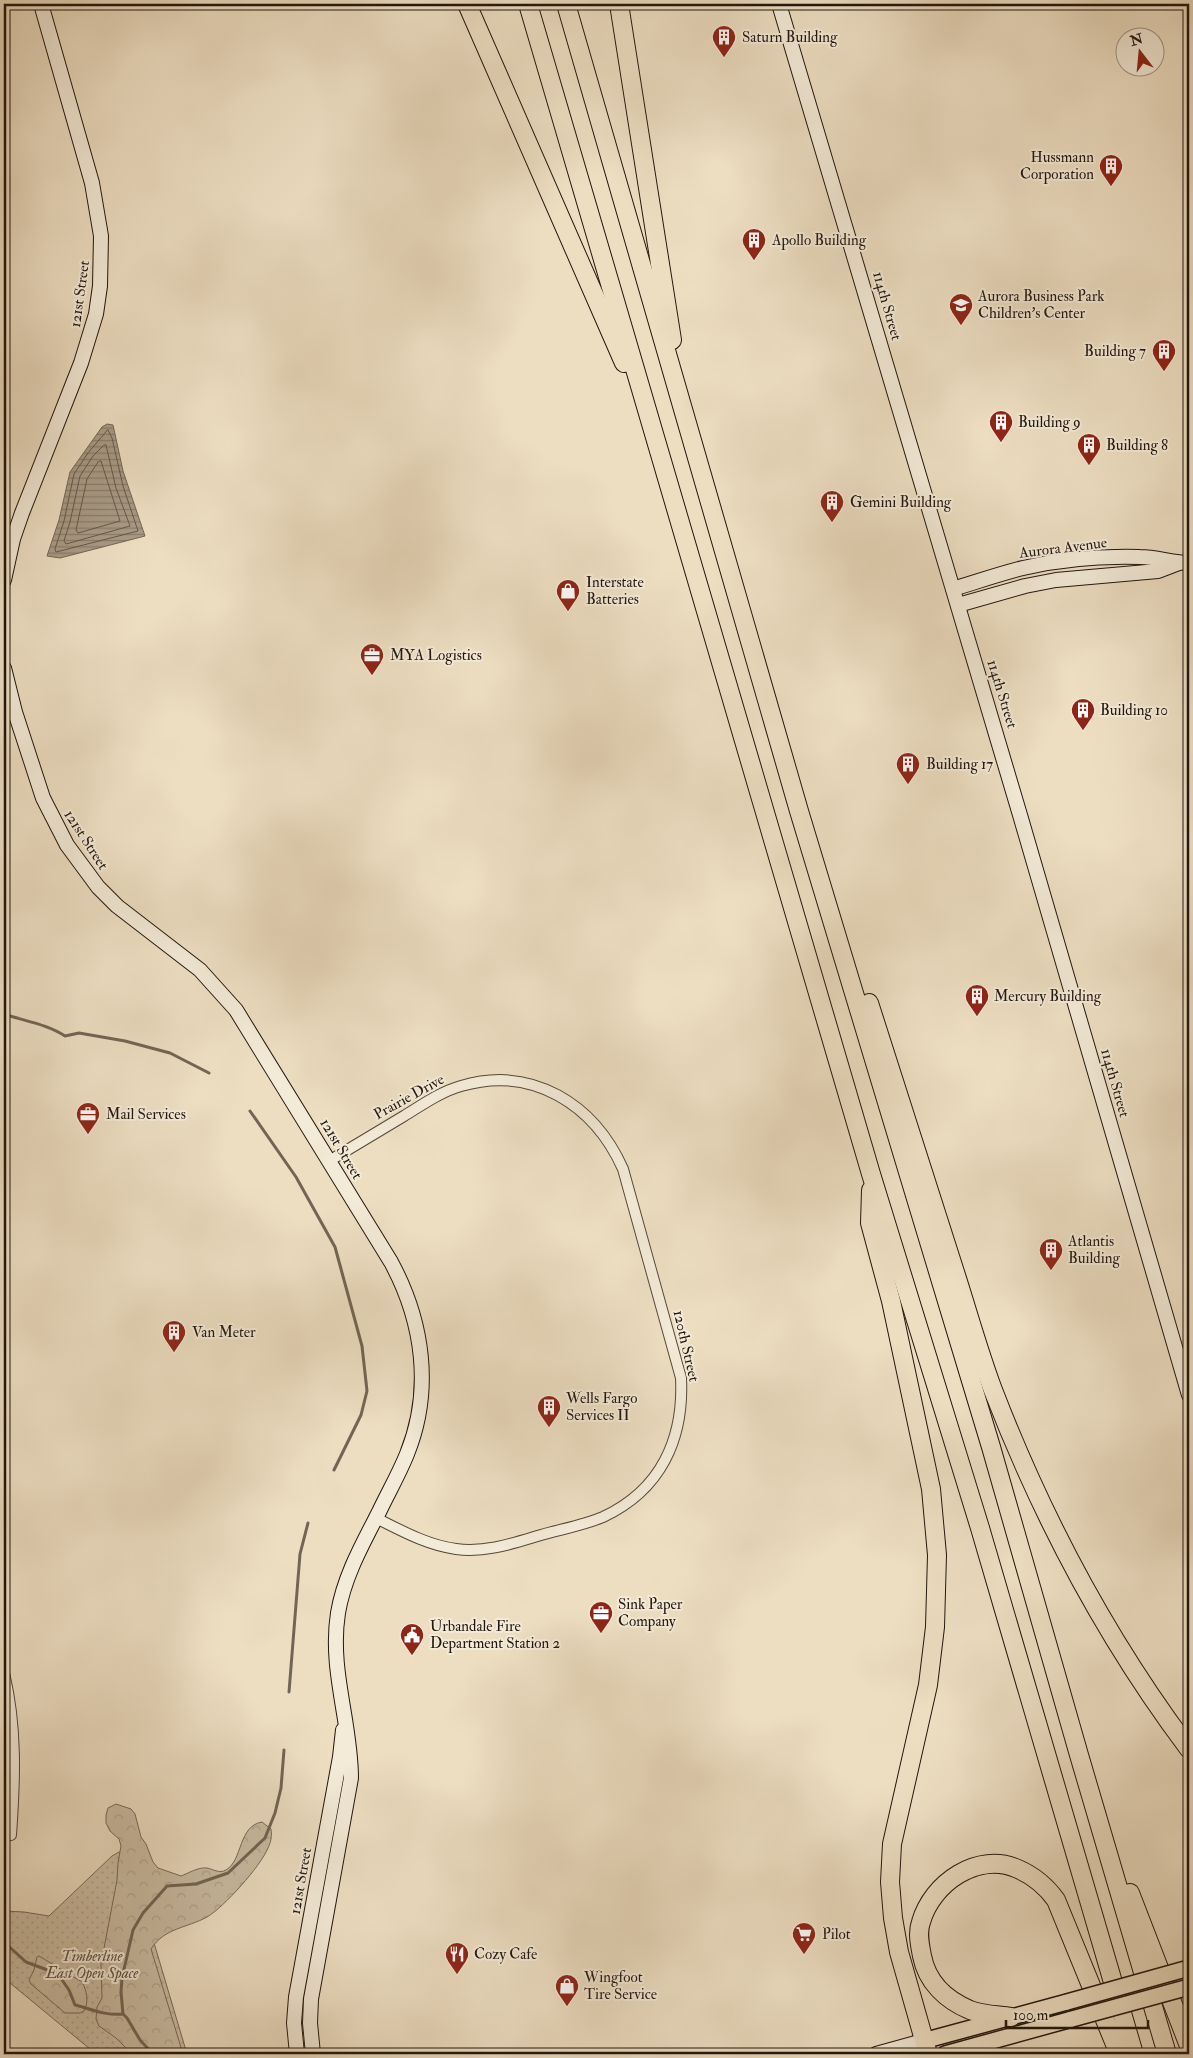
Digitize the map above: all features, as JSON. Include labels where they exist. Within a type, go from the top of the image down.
[{"type":"highway","points":[[467,4],[654,430]]},
{"type":"highway","points":[[528,4],[871,1174],[980,1528],[1134,2054]]},
{"type":"highway","points":[[566,4],[799,811],[991,1447],[1167,2054]]},
{"type":"highway","points":[[619,4],[684,417]]},
{"type":"highway","points":[[799,811],[854,956],[993,1389],[1028,1473],[1061,1543],[1095,1606],[1130,1664],[1189,1749]]},
{"type":"highway","points":[[871,1174],[870,1223],[891,1301],[931,1489],[937,1555],[935,1627],[928,1685],[894,1836],[890,1882],[893,1918],[899,1952],[926,2048]]},
{"type":"highway","points":[[1079,1755],[1189,2046]]},
{"type":"highway","points":[[1011,2017],[971,2010],[955,2002],[936,1987],[924,1966],[919,1941],[920,1924],[926,1909],[944,1883],[966,1870],[979,1866],[999,1865],[1017,1868],[1039,1880],[1056,1900],[1119,2054]]},
{"type":"main road","points":[[926,2048],[1011,2017],[1189,1968]]},
{"type":"main road","points":[[945,2054],[1189,1987]]},
{"type":"street","name":"121st Street","points":[[4,580],[13,539],[22,513],[90,339],[100,286],[101,244],[98,209],[41,4]]},
{"type":"street","name":"114th Street","points":[[779,4],[953,588],[1189,1394]]},
{"type":"street","name":"Aurora Avenue","points":[[953,588],[1024,568],[1074,560],[1140,557],[1159,558],[1184,563]]},
{"type":"street","name":"Aurora Avenue","points":[[958,605],[1016,588],[1056,580],[1158,571],[1184,563]]},
{"type":"street","name":"121st Street","points":[[4,668],[15,712],[42,798],[66,845],[98,887],[117,906],[181,954],[219,989],[251,1032],[400,1279],[409,1300],[420,1344],[422,1392],[418,1421],[407,1454],[350,1571],[338,1614],[336,1660],[351,1753],[351,1778],[311,1999],[310,2022],[314,2054]]},
{"type":"street","name":"Prairie Drive","points":[[329,1161],[444,1092],[469,1084],[495,1080],[527,1083],[544,1088],[574,1104],[599,1128],[616,1153],[623,1169]]},
{"type":"street","name":"120th Street","points":[[376,1518],[426,1543],[442,1547],[475,1550],[505,1546],[587,1522],[617,1510],[649,1484],[665,1460],[673,1443],[681,1410],[681,1378],[623,1169]]},
{"type":"street","points":[[4,1673],[13,1722],[15,1750],[11,1835]]},
{"type":"street","name":"121st Street","points":[[297,2054],[294,2023],[296,1997],[340,1757],[345,1715]]},
{"type":"street","points":[[876,2054],[926,2048]]},
{"type":"green space","points":[[116,1804],[131,1809],[135,1814],[141,1837],[158,1868],[181,1876],[204,1868],[218,1871],[226,1870],[235,1859],[245,1836],[254,1825],[262,1822],[271,1829],[271,1841],[264,1856],[250,1876],[232,1896],[207,1917],[176,1929],[162,1937],[151,1949],[183,2054],[132,2054],[116,2038],[99,2026],[96,2019],[97,2007],[102,1998],[101,1964],[117,1880],[121,1846],[119,1839],[110,1831],[106,1823],[106,1815],[108,1808]]},
{"type":"green space","name":"Timberline East Open Space","points":[[119,1852],[127,1852],[187,2054],[96,2054],[4,1978],[4,1911],[49,1916],[112,1856]]},
{"type":"green space","points":[[39,1956],[82,1982],[87,1996],[84,2011],[80,2013],[65,2013],[31,1984],[29,1980]]},
{"type":"water","points":[[107,424],[113,425],[123,471],[145,536],[60,558],[47,556],[59,520],[70,472],[102,427]]},
{"type":"waterway","points":[[4,1014],[43,1026],[65,1036],[79,1033],[125,1041],[170,1053],[209,1073]]},
{"type":"waterway","points":[[250,1111],[296,1177],[335,1247],[362,1346],[367,1391],[361,1415],[334,1470]]},
{"type":"waterway","points":[[289,1692],[300,1554],[308,1523]]},
{"type":"waterway","points":[[153,2054],[140,2040],[123,2014],[122,1978],[133,1930],[143,1913],[167,1886],[196,1884],[228,1873],[265,1838],[275,1813],[281,1788],[284,1750]]},
{"type":"waterway","points":[[4,1942],[26,1962],[58,1974],[69,1990],[75,2005],[105,2013],[123,2014]]},
{"type":"place","name":"Saturn Building","points":[[724,58]]},
{"type":"place","name":"Hussmann Corporation","points":[[1111,187]]},
{"type":"place","name":"Apollo Building","points":[[754,261]]},
{"type":"place","name":"Aurora Business Park Children's Center","points":[[961,326]]},
{"type":"place","name":"Building 7","points":[[1164,372]]},
{"type":"place","name":"Building 9","points":[[1001,443]]},
{"type":"place","name":"Building 8","points":[[1089,466]]},
{"type":"place","name":"Gemini Building","points":[[832,523]]},
{"type":"place","name":"Interstate Batteries","points":[[568,612]]},
{"type":"place","name":"MYA Logistics","points":[[372,676]]},
{"type":"place","name":"Building 10","points":[[1083,731]]},
{"type":"place","name":"Building 17","points":[[908,785]]},
{"type":"place","name":"Mercury Building","points":[[977,1017]]},
{"type":"place","name":"Mail Services","points":[[88,1135]]},
{"type":"place","name":"Atlantis Building","points":[[1051,1271]]},
{"type":"place","name":"Van Meter","points":[[174,1353]]},
{"type":"place","name":"Wells Fargo Services II","points":[[549,1428]]},
{"type":"place","name":"Sink Paper Company","points":[[601,1634]]},
{"type":"place","name":"Urbandale Fire Department Station 2","points":[[412,1656]]},
{"type":"place","name":"Pilot","points":[[804,1955]]},
{"type":"place","name":"Cozy Cafe","points":[[457,1975]]},
{"type":"place","name":"Wingfoot Tire Service","points":[[567,2007]]}]
